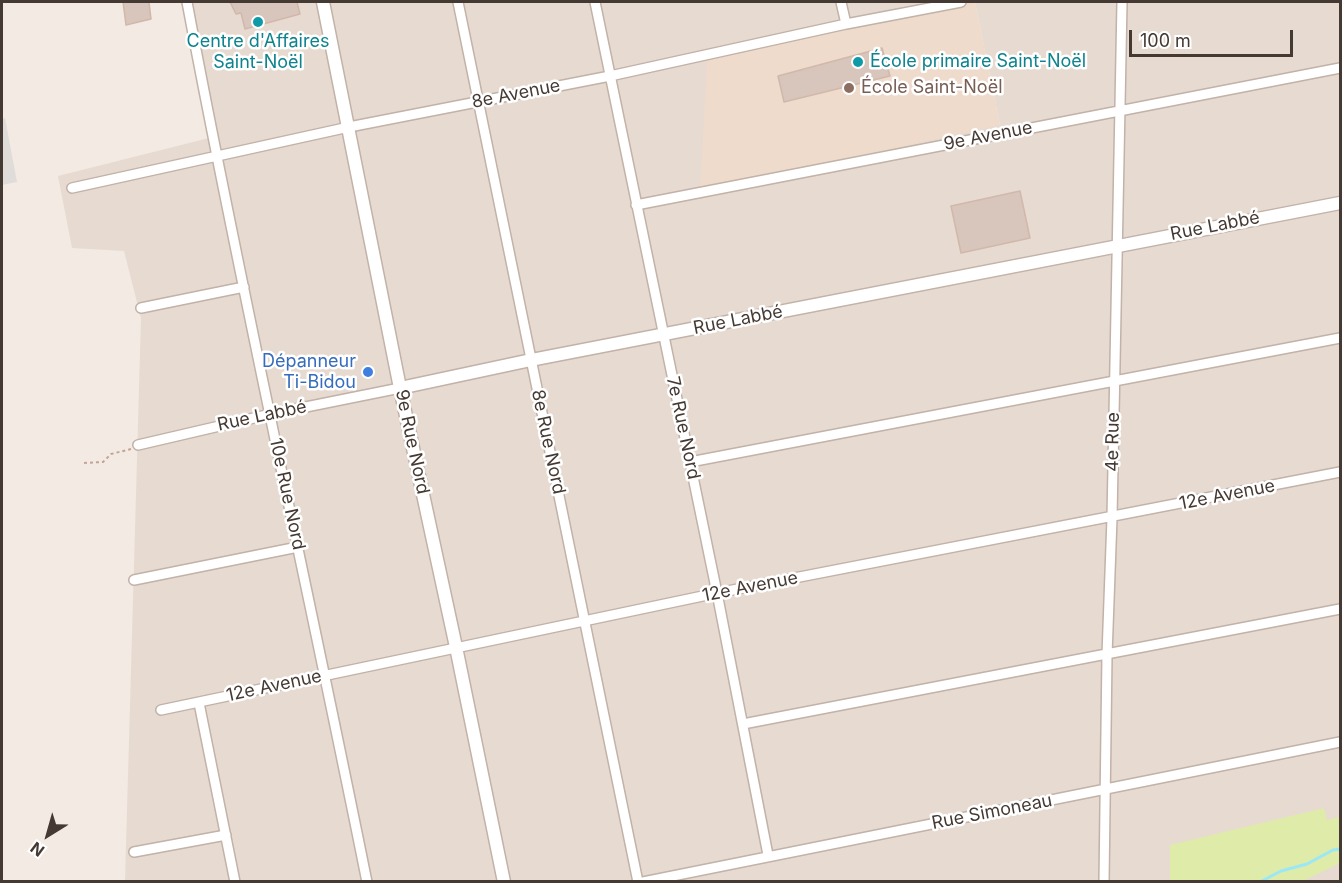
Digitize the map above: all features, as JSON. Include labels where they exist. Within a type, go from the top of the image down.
[{"type":"street","name":"10e Rue Nord","points":[[187,2],[216,156],[326,675],[367,882]]},
{"type":"street","name":"9e Rue Nord","points":[[323,2],[400,388],[504,882]]},
{"type":"street","name":"8e Rue Nord","points":[[458,2],[638,882]]},
{"type":"street","name":"7e Rue Nord","points":[[595,2],[717,593],[768,855]]},
{"type":"street","points":[[841,2],[846,24]]},
{"type":"street","name":"8e Avenue","points":[[72,188],[349,127],[609,76],[846,24],[961,2]]},
{"type":"street","name":"4e Rue","points":[[1104,882],[1122,2]]},
{"type":"street","name":"9e Avenue","points":[[636,205],[1341,68]]},
{"type":"street","name":"Rue Labbé","points":[[138,445],[271,414],[531,360],[1341,203]]},
{"type":"street","points":[[141,308],[244,287]]},
{"type":"street","points":[[690,462],[1341,338]]},
{"type":"street","name":"12e Avenue","points":[[161,710],[717,593],[1341,472]]},
{"type":"street","points":[[134,580],[298,547]]},
{"type":"street","points":[[743,724],[1341,609]]},
{"type":"street","points":[[199,703],[235,882]]},
{"type":"street","name":"Rue Simoneau","points":[[644,882],[768,855],[1341,742]]},
{"type":"street","points":[[134,852],[226,835]]},
{"type":"path","points":[[84,462],[104,462],[111,454],[132,449],[138,445]]},
{"type":"shaded area","points":[[181,2],[951,2],[1000,125],[975,2],[1340,2],[1340,881],[125,881],[141,318],[124,251],[72,248],[58,176],[213,137]]},
{"type":"shaded area","name":"École Saint-Noël","points":[[951,2],[975,2],[1000,125],[700,191],[708,50]]},
{"type":"shaded area","points":[[5,118],[17,182],[2,185],[2,119]]},
{"type":"green space","points":[[1324,808],[1327,820],[1340,817],[1340,863],[1301,882],[1170,881],[1170,845]]},
{"type":"building","points":[[123,2],[149,2],[151,19],[126,25]]},
{"type":"building","name":"Centre d'Affaires Saint-Noël","points":[[230,2],[297,2],[300,14],[245,29],[241,13],[236,14]]},
{"type":"building","name":"École primaire Saint-Noël","points":[[882,48],[890,76],[784,102],[778,76]]},
{"type":"building","points":[[1020,191],[1030,238],[961,253],[951,206]]},
{"type":"waterway","points":[[1260,882],[1281,871],[1307,864],[1333,850],[1340,849]]},
{"type":"place","name":"Centre d'Affaires Saint-Noël","points":[[258,22]]},
{"type":"place","name":"École primaire Saint-Noël","points":[[858,62]]},
{"type":"place","name":"École Saint-Noël","points":[[849,88]]},
{"type":"place","name":"Dépanneur Ti-Bidou","points":[[368,372]]}]
